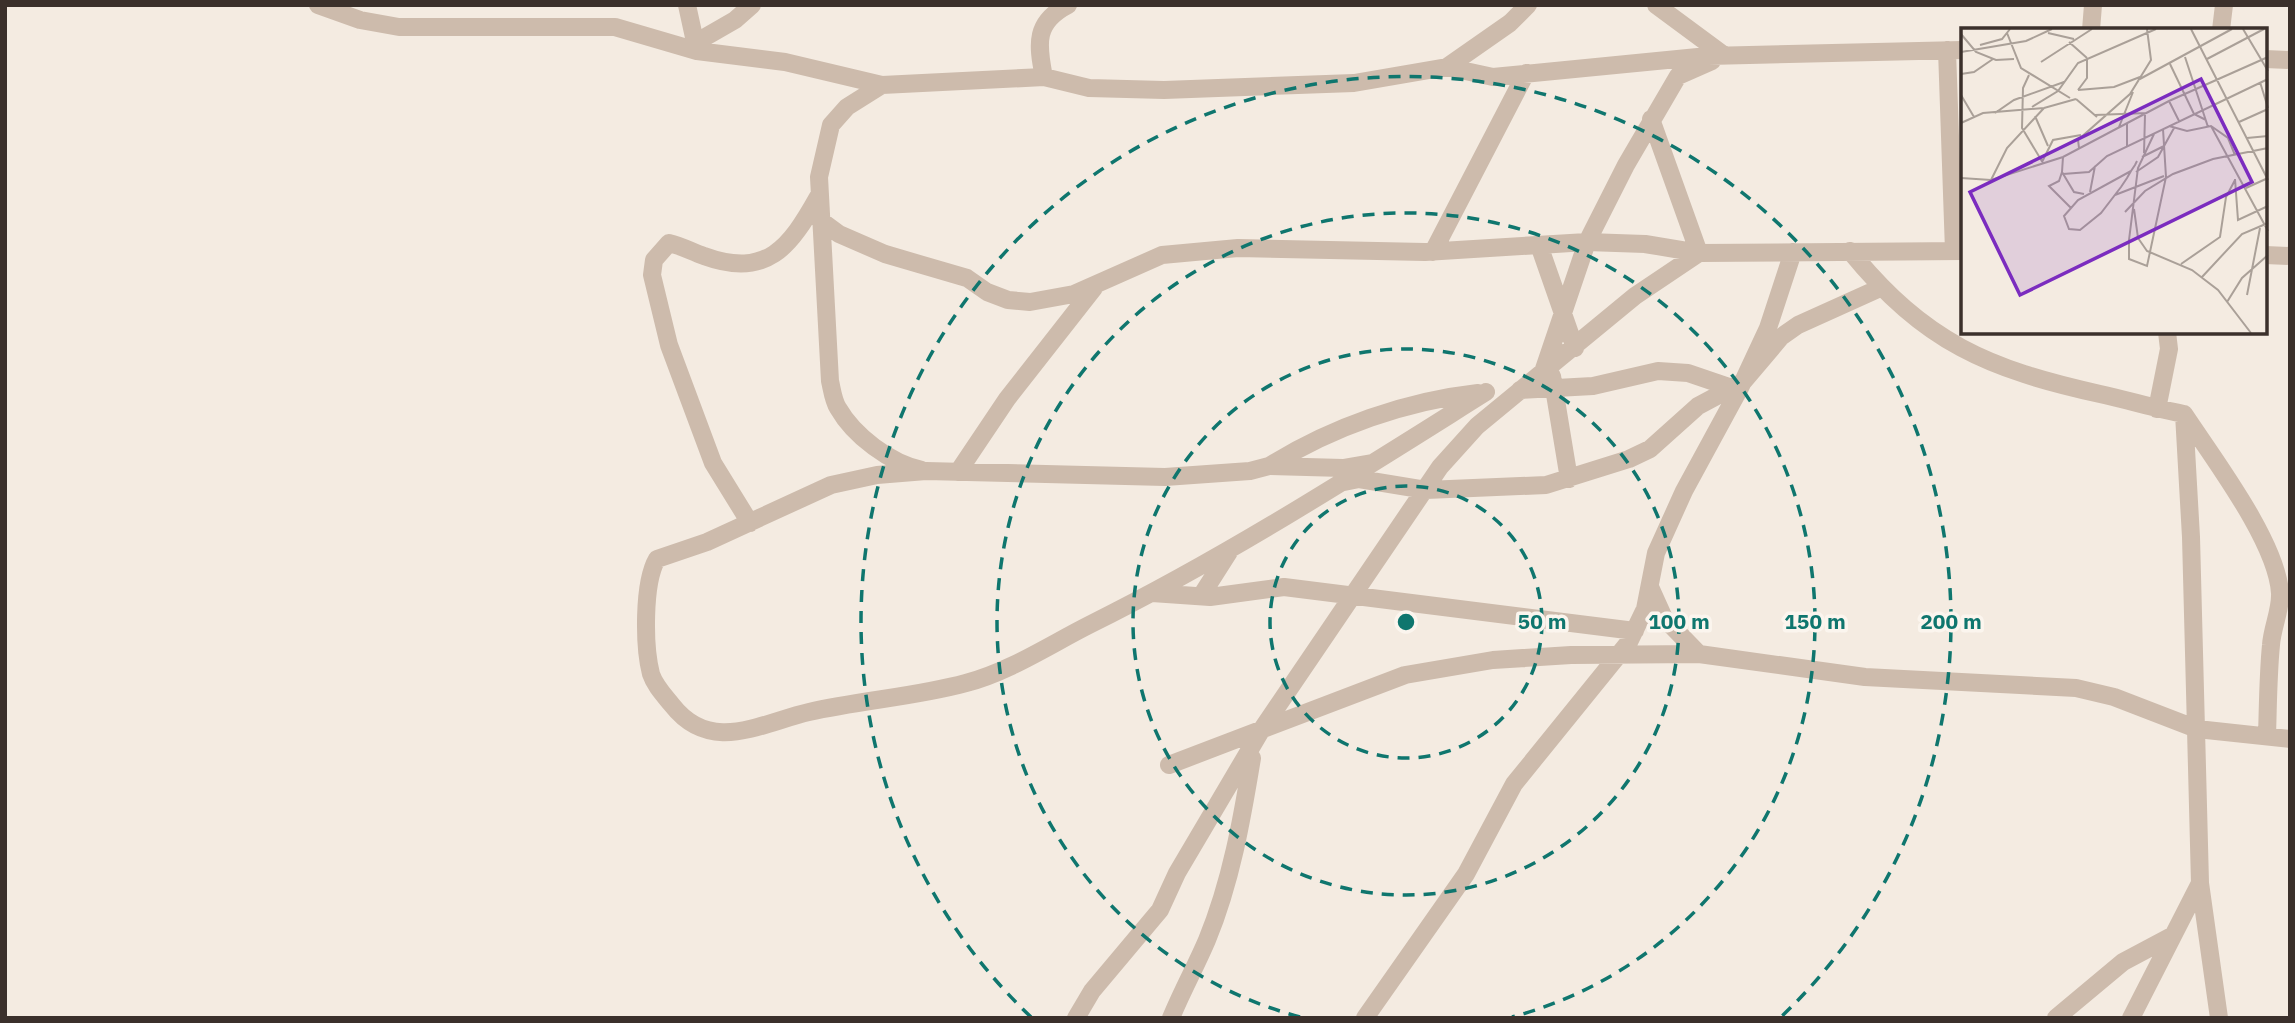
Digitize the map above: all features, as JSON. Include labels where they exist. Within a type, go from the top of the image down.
[{"type":"street","points":[[318,5],[360,20],[399,27],[615,27],[696,47],[785,62],[882,85],[1044,77],[1089,88],[1164,90],[1354,83],[1447,67],[1493,77],[1725,56],[1955,50],[1958,251],[1699,253],[1645,244],[1587,242],[1433,252],[1238,248],[1162,255],[1074,294],[1030,302],[1008,300],[987,292],[967,278],[886,254],[839,234],[820,220]]},
{"type":"street","points":[[687,5],[696,47]]},
{"type":"street","points":[[696,47],[752,5]]},
{"type":"street","points":[[1044,77],[1040,38],[1044,22],[1068,5]]},
{"type":"street","points":[[1447,67],[1510,23],[1528,5]]},
{"type":"street","points":[[1656,5],[1725,56]]},
{"type":"street","points":[[2091,28],[2093,5]]},
{"type":"street","points":[[2221,28],[2224,5]]},
{"type":"street","points":[[1569,479],[1553,388],[1547,369],[1561,314],[1587,242],[1651,119],[1678,76],[1725,56]]},
{"type":"street","points":[[2267,59],[2290,60]]},
{"type":"street","points":[[1433,252],[1526,73]]},
{"type":"street","points":[[882,85],[847,107],[831,125],[820,167],[818,197],[827,295],[830,381],[836,406],[853,428],[894,459],[926,471]]},
{"type":"street","points":[[1651,119],[1699,253]]},
{"type":"street","points":[[750,523],[713,463],[683,384],[669,345],[652,275],[654,260],[669,243],[730,263],[757,261],[782,251],[796,236],[818,197]]},
{"type":"street","points":[[1539,246],[1575,348]]},
{"type":"street","points":[[1850,251],[1880,288],[1942,339],[1979,359],[2021,375],[2184,414],[2232,488],[2276,572],[2280,593],[2271,644],[2267,736]]},
{"type":"street","points":[[1365,1018],[1466,874],[1514,784],[1619,655],[1635,631],[1650,587],[1656,552],[1684,491],[1768,328],[1793,252]]},
{"type":"street","points":[[1076,1018],[1092,991],[1160,910],[1177,873],[1262,729],[1460,443],[1635,296],[1699,253]]},
{"type":"street","points":[[2267,256],[2290,256]]},
{"type":"street","points":[[958,472],[1007,398],[1098,282]]},
{"type":"street","points":[[1338,483],[1359,479],[1426,490],[1546,485],[1642,454],[1698,406],[1738,385],[1781,337],[1822,312],[1880,288]]},
{"type":"street","points":[[2157,409],[2167,360],[2167,334]]},
{"type":"street","points":[[2167,360],[2180,334]]},
{"type":"street","points":[[1486,393],[1231,550],[1152,593],[968,683],[807,712],[762,729],[712,732],[677,711],[654,682],[647,636],[652,568],[657,559],[707,542],[831,485],[855,478],[926,471],[1165,477],[1250,471],[1269,466],[1307,445],[1370,419],[1414,404],[1486,393],[1609,383],[1658,371],[1688,373],[1738,385]]},
{"type":"street","points":[[2184,414],[2197,729],[2195,797],[2200,883],[2219,1018]]},
{"type":"street","points":[[1269,466],[1343,468],[1372,463]]},
{"type":"street","points":[[1201,596],[1231,550]]},
{"type":"street","points":[[1152,593],[1201,596],[1284,586],[1635,631]]},
{"type":"street","points":[[1650,587],[1664,618],[1699,654]]},
{"type":"street","points":[[1169,765],[1405,675],[1493,660],[1619,655],[1699,654],[1865,677],[2076,688],[2114,697],[2197,729],[2290,739]]},
{"type":"street","points":[[1171,1018],[1207,939],[1236,849],[1253,747]]},
{"type":"street","points":[[2131,1018],[2170,937],[2200,883]]},
{"type":"street","points":[[2056,1018],[2123,962],[2170,937]]}]
